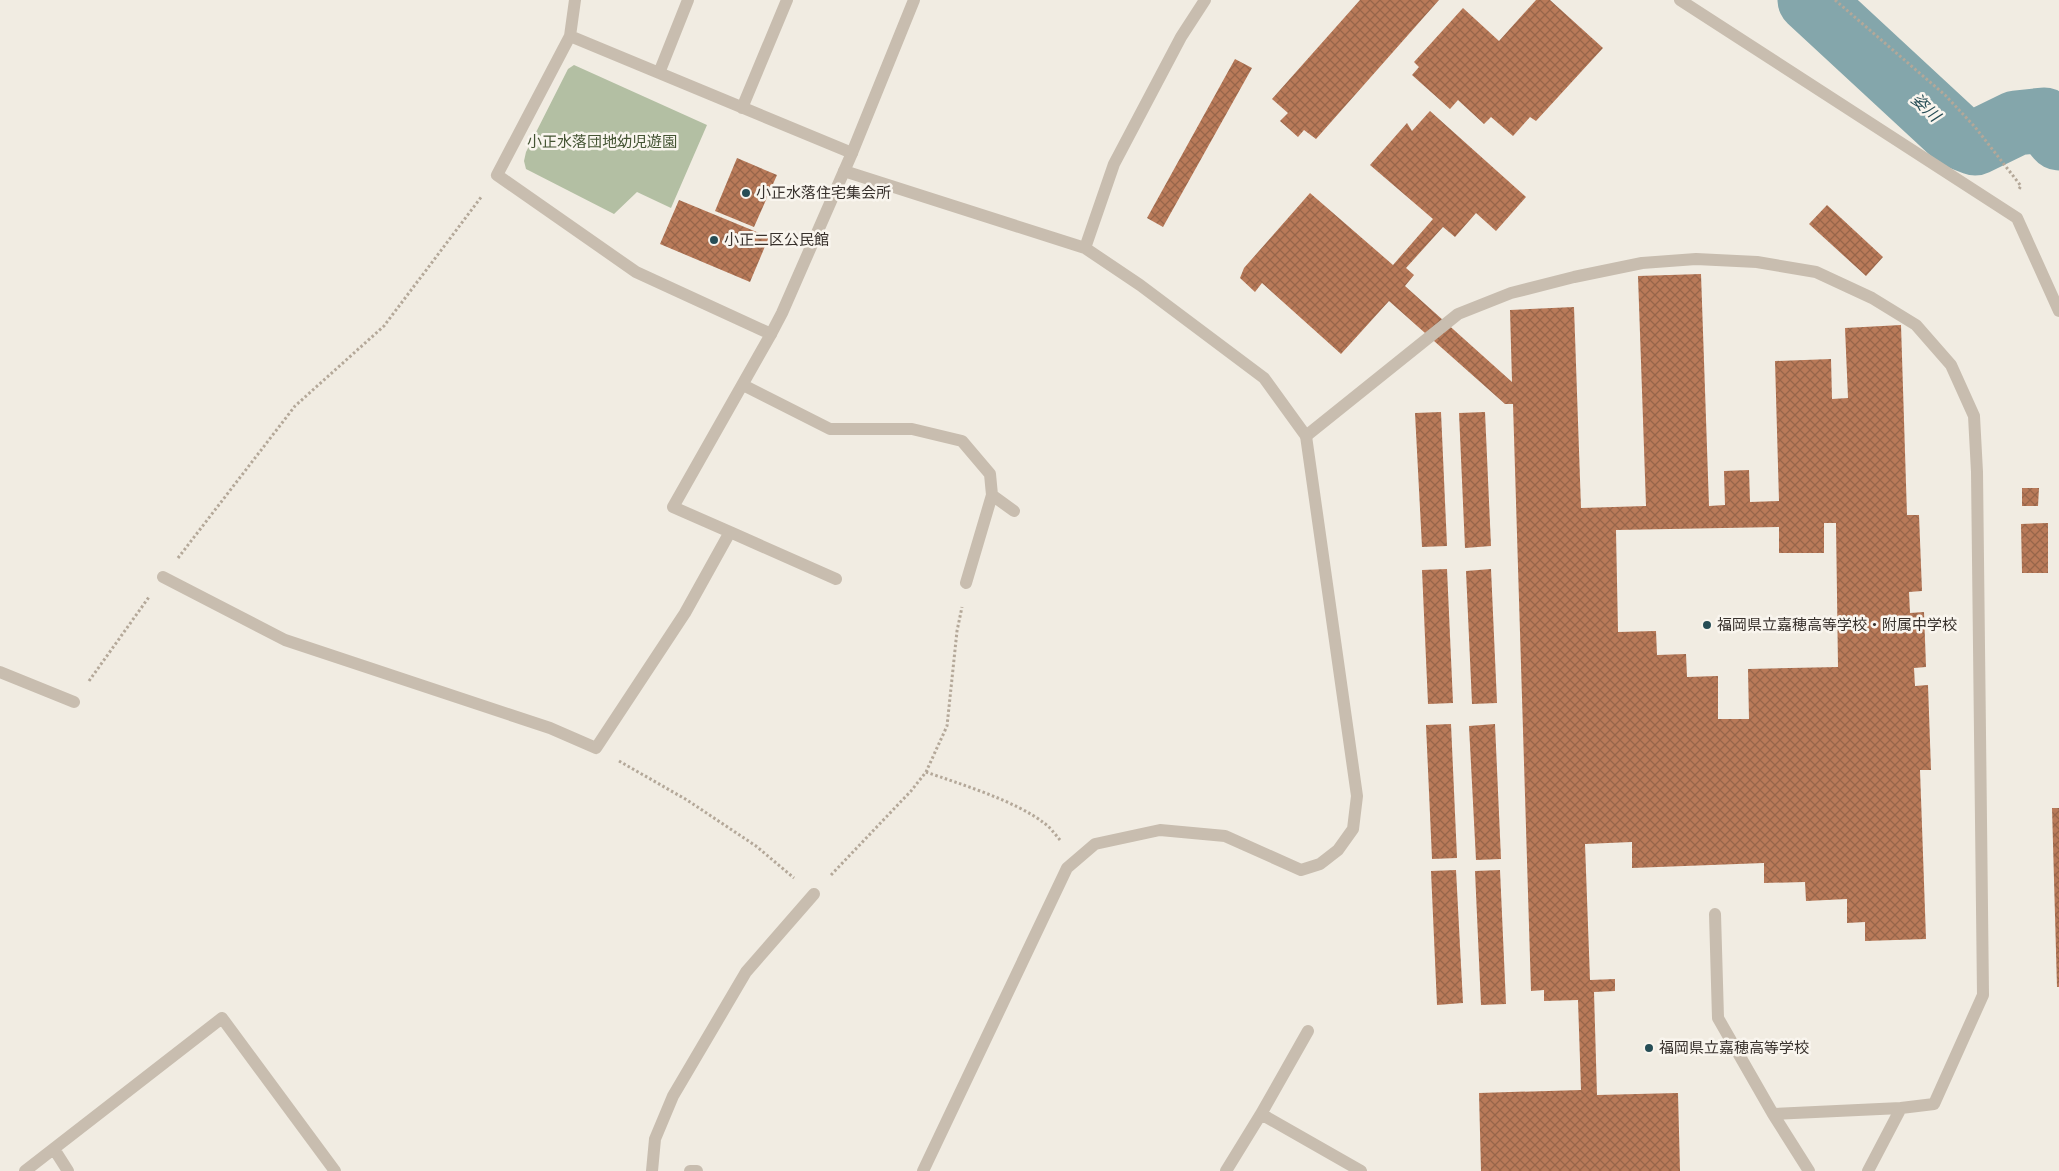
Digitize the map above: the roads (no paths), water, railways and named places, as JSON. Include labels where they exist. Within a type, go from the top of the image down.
[{"type":"street","points":[[575,0],[570,36],[497,175],[636,272],[771,334]]},
{"type":"street","points":[[659,73],[688,0]]},
{"type":"street","points":[[742,108],[787,0]]},
{"type":"street","points":[[836,579],[674,508],[782,313],[852,153],[914,0]]},
{"type":"street","points":[[1085,248],[1114,164],[1181,37],[1205,0]]},
{"type":"street","points":[[1680,0],[2016,218],[2059,311]]},
{"type":"street","points":[[570,36],[852,153]]},
{"type":"street","points":[[844,171],[1085,248],[1140,285],[1264,378],[1306,436],[1358,796],[1353,829],[1338,850],[1320,864],[1301,870],[1225,836],[1160,830],[1095,844],[1067,868],[923,1171]]},
{"type":"street","points":[[1306,436],[1458,314],[1511,293],[1574,277],[1642,263],[1696,259],[1757,262],[1816,272],[1872,298],[1916,325],[1951,365],[1974,416],[1977,472],[1983,995],[1934,1104],[1901,1108],[1773,1114]]},
{"type":"street","points":[[743,384],[830,429],[912,429],[962,441],[990,474],[992,495],[966,583]]},
{"type":"street","points":[[992,495],[1014,511]]},
{"type":"street","points":[[163,577],[285,640],[550,728],[596,748],[685,613],[730,532]]},
{"type":"street","points":[[0,672],[74,702]]},
{"type":"street","points":[[652,1171],[655,1139],[673,1096],[746,972],[814,894]]},
{"type":"street","points":[[1715,914],[1718,1018],[1773,1114],[1809,1171]]},
{"type":"street","points":[[25,1171],[222,1018],[336,1171]]},
{"type":"street","points":[[1226,1171],[1308,1031]]},
{"type":"street","points":[[1868,1171],[1901,1108]]},
{"type":"street","points":[[1260,1114],[1361,1171]]},
{"type":"street","points":[[54,1149],[68,1171]]},
{"type":"street","points":[[692,1171],[697,1171]]},
{"type":"waterway","name":"姿川","points":[[1810,0],[1957,136],[1975,143],[2016,123],[2044,120],[2059,138]]},
{"type":"place","name":"小正水落住宅集会所","points":[[746,193]]},
{"type":"place","name":"小正二区公民館","points":[[714,240]]},
{"type":"place","name":"福岡県立嘉穂高等学校・附属中学校","points":[[1707,625]]},
{"type":"place","name":"福岡県立嘉穂高等学校","points":[[1649,1048]]},
{"type":"park label","name":"小正水落団地幼児遊園","points":[[602,142]]}]
